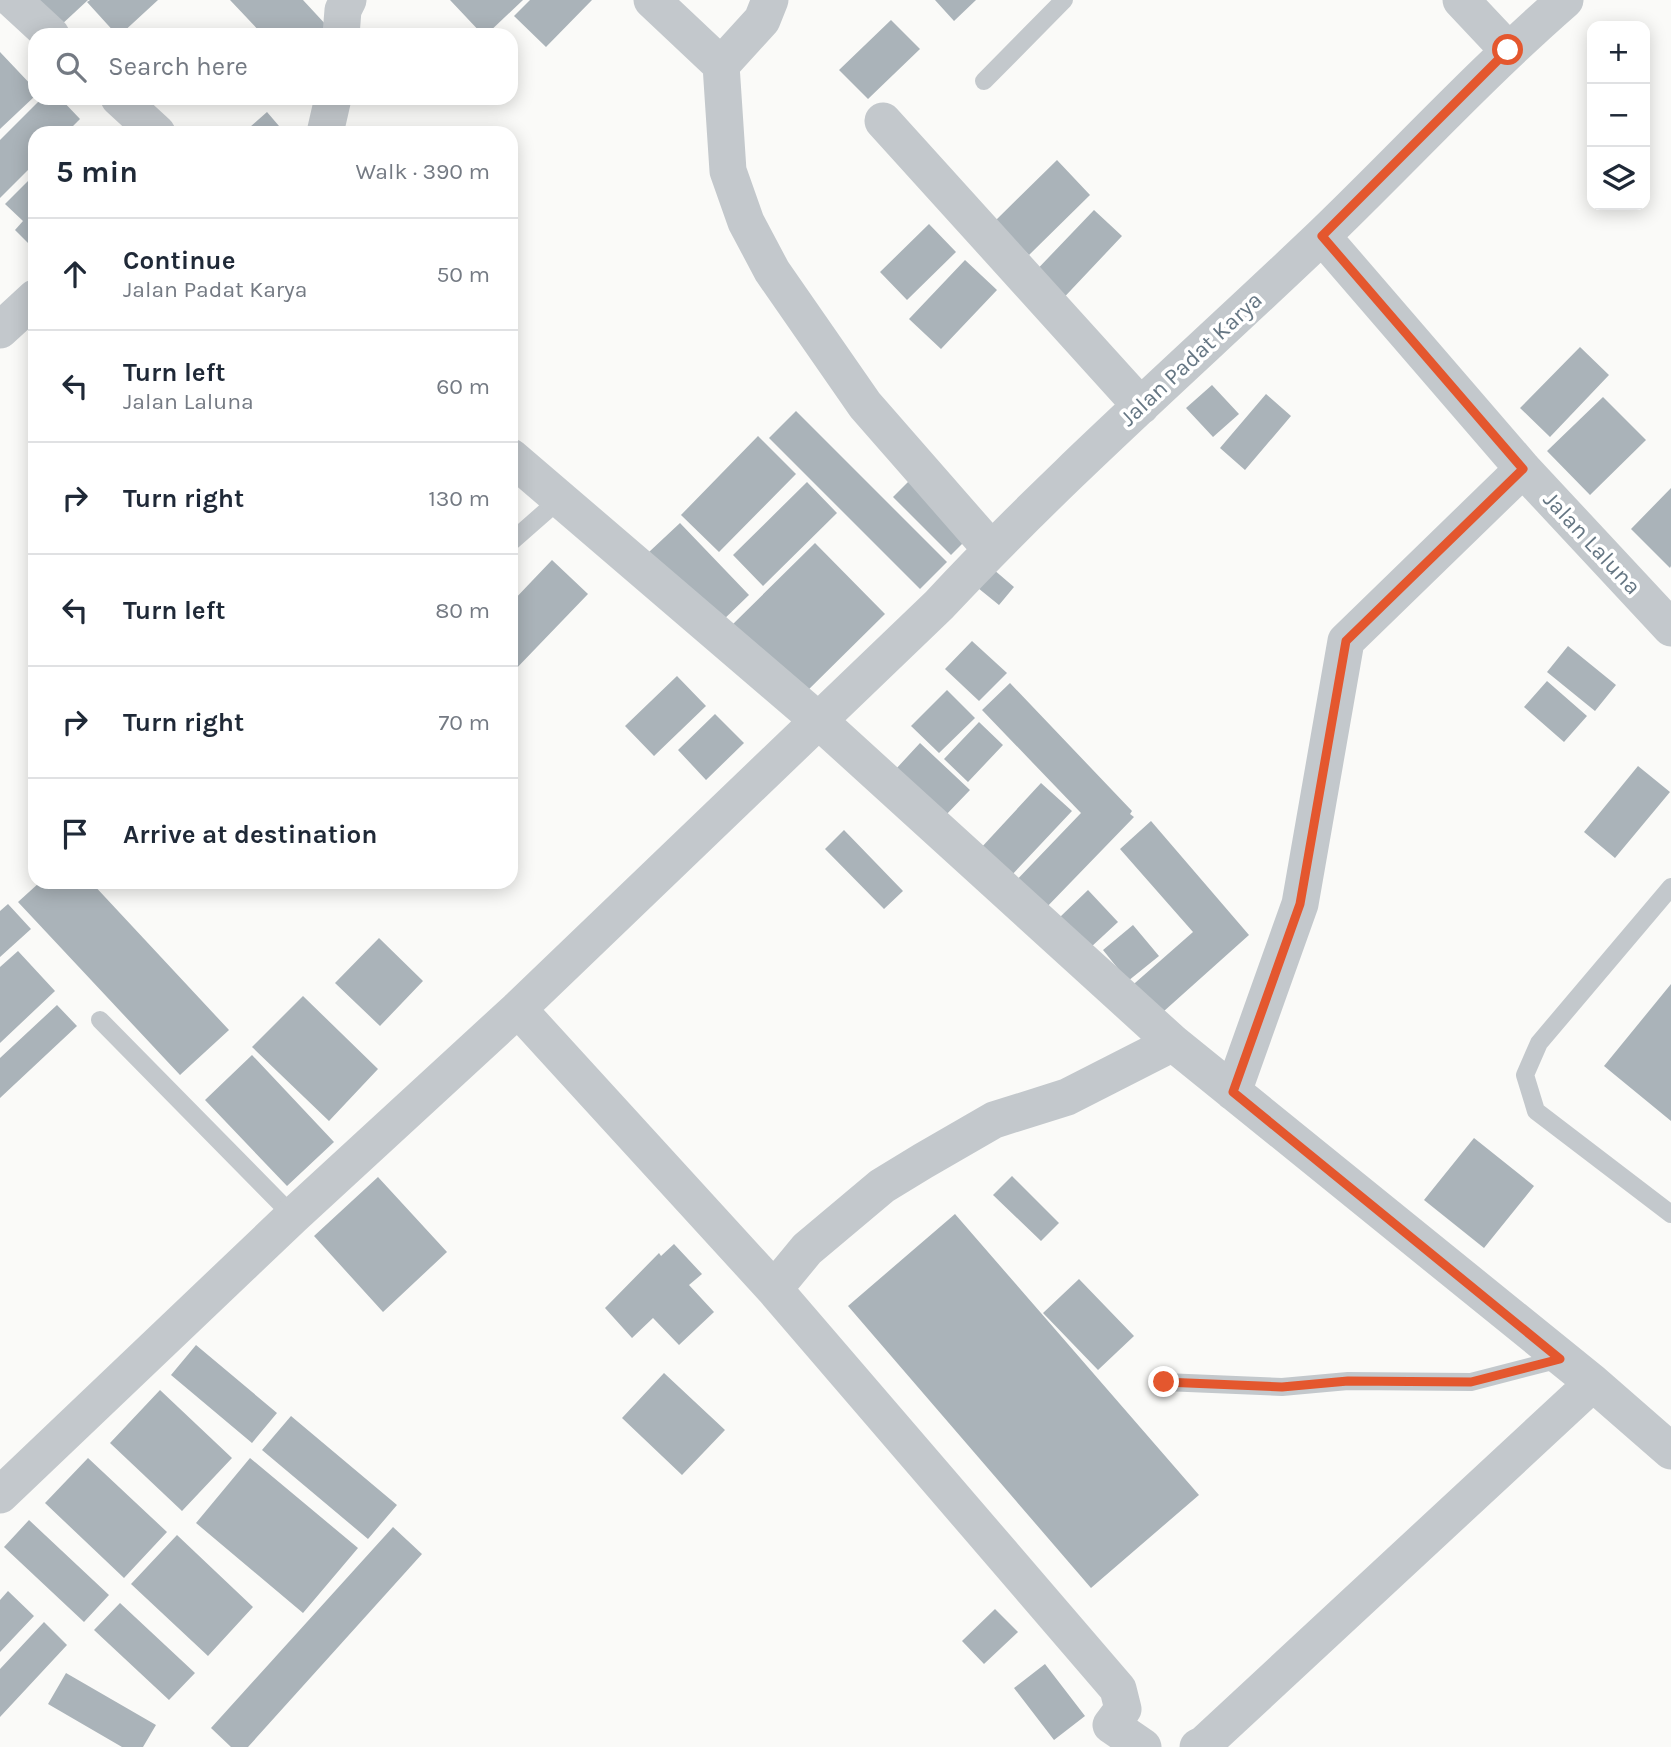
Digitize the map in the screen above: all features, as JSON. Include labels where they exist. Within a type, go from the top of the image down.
[{"type":"street","points":[[13,0],[43,28]]},
{"type":"street","points":[[342,28],[348,0]]},
{"type":"street","points":[[652,0],[721,65],[728,171],[746,222],[772,271],[865,405],[991,549]]},
{"type":"street","points":[[721,65],[762,20],[770,0]]},
{"type":"street","points":[[1461,0],[1508,50]]},
{"type":"street","name":"Jalan Padat Karya","points":[[0,1495],[293,1216],[518,1009],[939,606],[991,549],[1322,236],[1508,50],[1565,0]]},
{"type":"street","points":[[127,105],[149,126]]},
{"type":"street","points":[[327,126],[331,105]]},
{"type":"street","points":[[883,121],[1141,406]]},
{"type":"street","name":"Jalan Laluna","points":[[1322,236],[1523,469],[1671,628]]},
{"type":"street","points":[[0,330],[28,304]]},
{"type":"street","points":[[518,463],[819,721],[1172,1044],[1593,1383],[1671,1451]]},
{"type":"street","points":[[1233,1092],[1300,904],[1346,641],[1523,469]]},
{"type":"street","points":[[518,1009],[774,1289],[1118,1689],[1123,1709],[1099,1736],[1143,1747]]},
{"type":"street","points":[[774,1289],[807,1249],[882,1186],[912,1167],[994,1120],[1067,1097],[1172,1044]]},
{"type":"street","points":[[1198,1747],[1593,1383]]},
{"type":"lane","points":[[984,81],[1063,0]]},
{"type":"lane","points":[[518,536],[560,499]]},
{"type":"lane","points":[[1671,887],[1539,1043],[1525,1075],[1536,1111],[1671,1214]]},
{"type":"lane","points":[[100,1020],[293,1216]]},
{"type":"lane","points":[[1164,1382],[1282,1387],[1348,1381],[1471,1382],[1560,1359]]},
{"type":"building","points":[[35,0],[88,0],[60,26]]},
{"type":"building","points":[[158,0],[128,28],[111,28],[87,2]]},
{"type":"building","points":[[230,0],[303,0],[328,27],[327,28],[256,28]]},
{"type":"building","points":[[450,0],[523,0],[493,28],[476,28]]},
{"type":"building","points":[[530,0],[592,0],[546,47],[514,16]]},
{"type":"building","points":[[935,0],[976,0],[954,21]]},
{"type":"building","points":[[891,20],[920,49],[868,99],[839,70]]},
{"type":"building","points":[[0,52],[28,82],[28,103],[0,129]]},
{"type":"building","points":[[35,105],[67,105],[80,119],[73,126],[28,126],[28,170],[0,198],[0,140]]},
{"type":"building","points":[[267,112],[279,126],[251,126]]},
{"type":"building","points":[[1057,160],[1090,195],[1029,255],[995,221]]},
{"type":"building","points":[[28,181],[28,243],[15,230],[23,221],[5,204]]},
{"type":"building","points":[[1094,210],[1122,236],[1055,307],[1027,280]]},
{"type":"building","points":[[929,224],[956,252],[907,300],[880,272]]},
{"type":"building","points":[[965,260],[997,290],[941,349],[909,319]]},
{"type":"building","points":[[1580,347],[1609,375],[1550,437],[1520,408]]},
{"type":"building","points":[[1212,385],[1239,414],[1213,437],[1186,408]]},
{"type":"building","points":[[1266,394],[1291,416],[1245,470],[1220,448]]},
{"type":"building","points":[[1603,397],[1646,440],[1590,495],[1547,451]]},
{"type":"building","points":[[796,411],[947,562],[920,589],[769,438]]},
{"type":"building","points":[[758,436],[796,474],[719,552],[681,515]]},
{"type":"building","points":[[911,479],[969,537],[951,555],[893,497]]},
{"type":"building","points":[[807,482],[837,513],[763,586],[733,555]]},
{"type":"building","points":[[1671,488],[1671,566],[1670,568],[1631,529]]},
{"type":"building","points":[[680,523],[749,595],[719,624],[649,552]]},
{"type":"building","points":[[815,543],[885,614],[801,697],[731,626]]},
{"type":"building","points":[[552,560],[588,594],[518,667],[518,596]]},
{"type":"building","points":[[993,569],[1014,587],[999,605],[978,588]]},
{"type":"building","points":[[972,641],[1007,673],[979,701],[945,669]]},
{"type":"building","points":[[1568,646],[1616,685],[1595,711],[1547,672]]},
{"type":"building","points":[[677,676],[706,706],[654,756],[625,726]]},
{"type":"building","points":[[1547,681],[1587,716],[1564,742],[1524,707]]},
{"type":"building","points":[[1010,683],[1132,811],[1130,814],[1134,817],[1042,912],[1013,884],[1081,813],[982,710]]},
{"type":"building","points":[[947,690],[975,718],[939,753],[911,726]]},
{"type":"building","points":[[715,714],[744,743],[706,780],[678,750]]},
{"type":"building","points":[[979,722],[1003,745],[968,782],[944,759]]},
{"type":"building","points":[[920,743],[970,790],[944,817],[895,770]]},
{"type":"building","points":[[1638,766],[1670,792],[1615,858],[1584,832]]},
{"type":"building","points":[[1041,783],[1072,811],[1010,877],[980,849]]},
{"type":"building","points":[[1151,821],[1249,935],[1154,1020],[1127,990],[1193,932],[1120,849]]},
{"type":"building","points":[[844,830],[903,891],[884,909],[825,849]]},
{"type":"building","points":[[32,889],[98,889],[229,1030],[180,1075],[18,902]]},
{"type":"building","points":[[1088,890],[1118,922],[1090,948],[1060,917]]},
{"type":"building","points":[[8,904],[31,929],[0,957],[0,911]]},
{"type":"building","points":[[1133,925],[1159,956],[1128,981],[1103,950]]},
{"type":"building","points":[[379,938],[423,981],[380,1026],[335,983]]},
{"type":"building","points":[[18,951],[55,991],[0,1043],[0,967]]},
{"type":"building","points":[[1671,984],[1671,1121],[1604,1066]]},
{"type":"building","points":[[303,996],[378,1069],[329,1121],[252,1047]]},
{"type":"building","points":[[57,1005],[77,1026],[0,1098],[0,1058]]},
{"type":"building","points":[[252,1055],[334,1142],[287,1186],[205,1100]]},
{"type":"building","points":[[1474,1138],[1534,1186],[1484,1248],[1424,1200]]},
{"type":"building","points":[[1012,1176],[1059,1223],[1041,1241],[993,1195]]},
{"type":"building","points":[[378,1177],[447,1252],[383,1312],[314,1236]]},
{"type":"building","points":[[955,1214],[1199,1495],[1091,1588],[848,1306]]},
{"type":"building","points":[[674,1244],[702,1274],[689,1285],[714,1312],[679,1345],[653,1318],[632,1338],[605,1308],[659,1253],[661,1256]]},
{"type":"building","points":[[1079,1279],[1134,1336],[1098,1370],[1043,1313]]},
{"type":"building","points":[[196,1345],[277,1413],[252,1443],[171,1375]]},
{"type":"building","points":[[664,1373],[725,1430],[682,1475],[622,1418]]},
{"type":"building","points":[[160,1390],[232,1458],[182,1511],[110,1443]]},
{"type":"building","points":[[291,1416],[397,1505],[368,1539],[262,1450]]},
{"type":"building","points":[[88,1458],[167,1532],[124,1578],[45,1503]]},
{"type":"building","points":[[250,1458],[358,1548],[303,1613],[196,1523]]},
{"type":"building","points":[[29,1520],[109,1595],[84,1622],[4,1547]]},
{"type":"building","points":[[393,1527],[422,1554],[248,1747],[231,1747],[211,1728]]},
{"type":"building","points":[[177,1535],[253,1607],[208,1656],[131,1584]]},
{"type":"building","points":[[8,1591],[34,1616],[0,1652],[0,1600]]},
{"type":"building","points":[[120,1603],[195,1673],[169,1700],[94,1630]]},
{"type":"building","points":[[995,1609],[1018,1632],[984,1664],[962,1641]]},
{"type":"building","points":[[44,1622],[67,1645],[0,1717],[0,1669]]},
{"type":"building","points":[[1045,1664],[1085,1716],[1054,1740],[1014,1688]]},
{"type":"building","points":[[66,1673],[156,1725],[143,1747],[122,1747],[48,1704]]},
{"type":"route","points":[[1164,1382],[1282,1387],[1348,1381],[1471,1382],[1560,1359],[1233,1092],[1300,904],[1346,641],[1523,469],[1322,236],[1508,50]]}]
